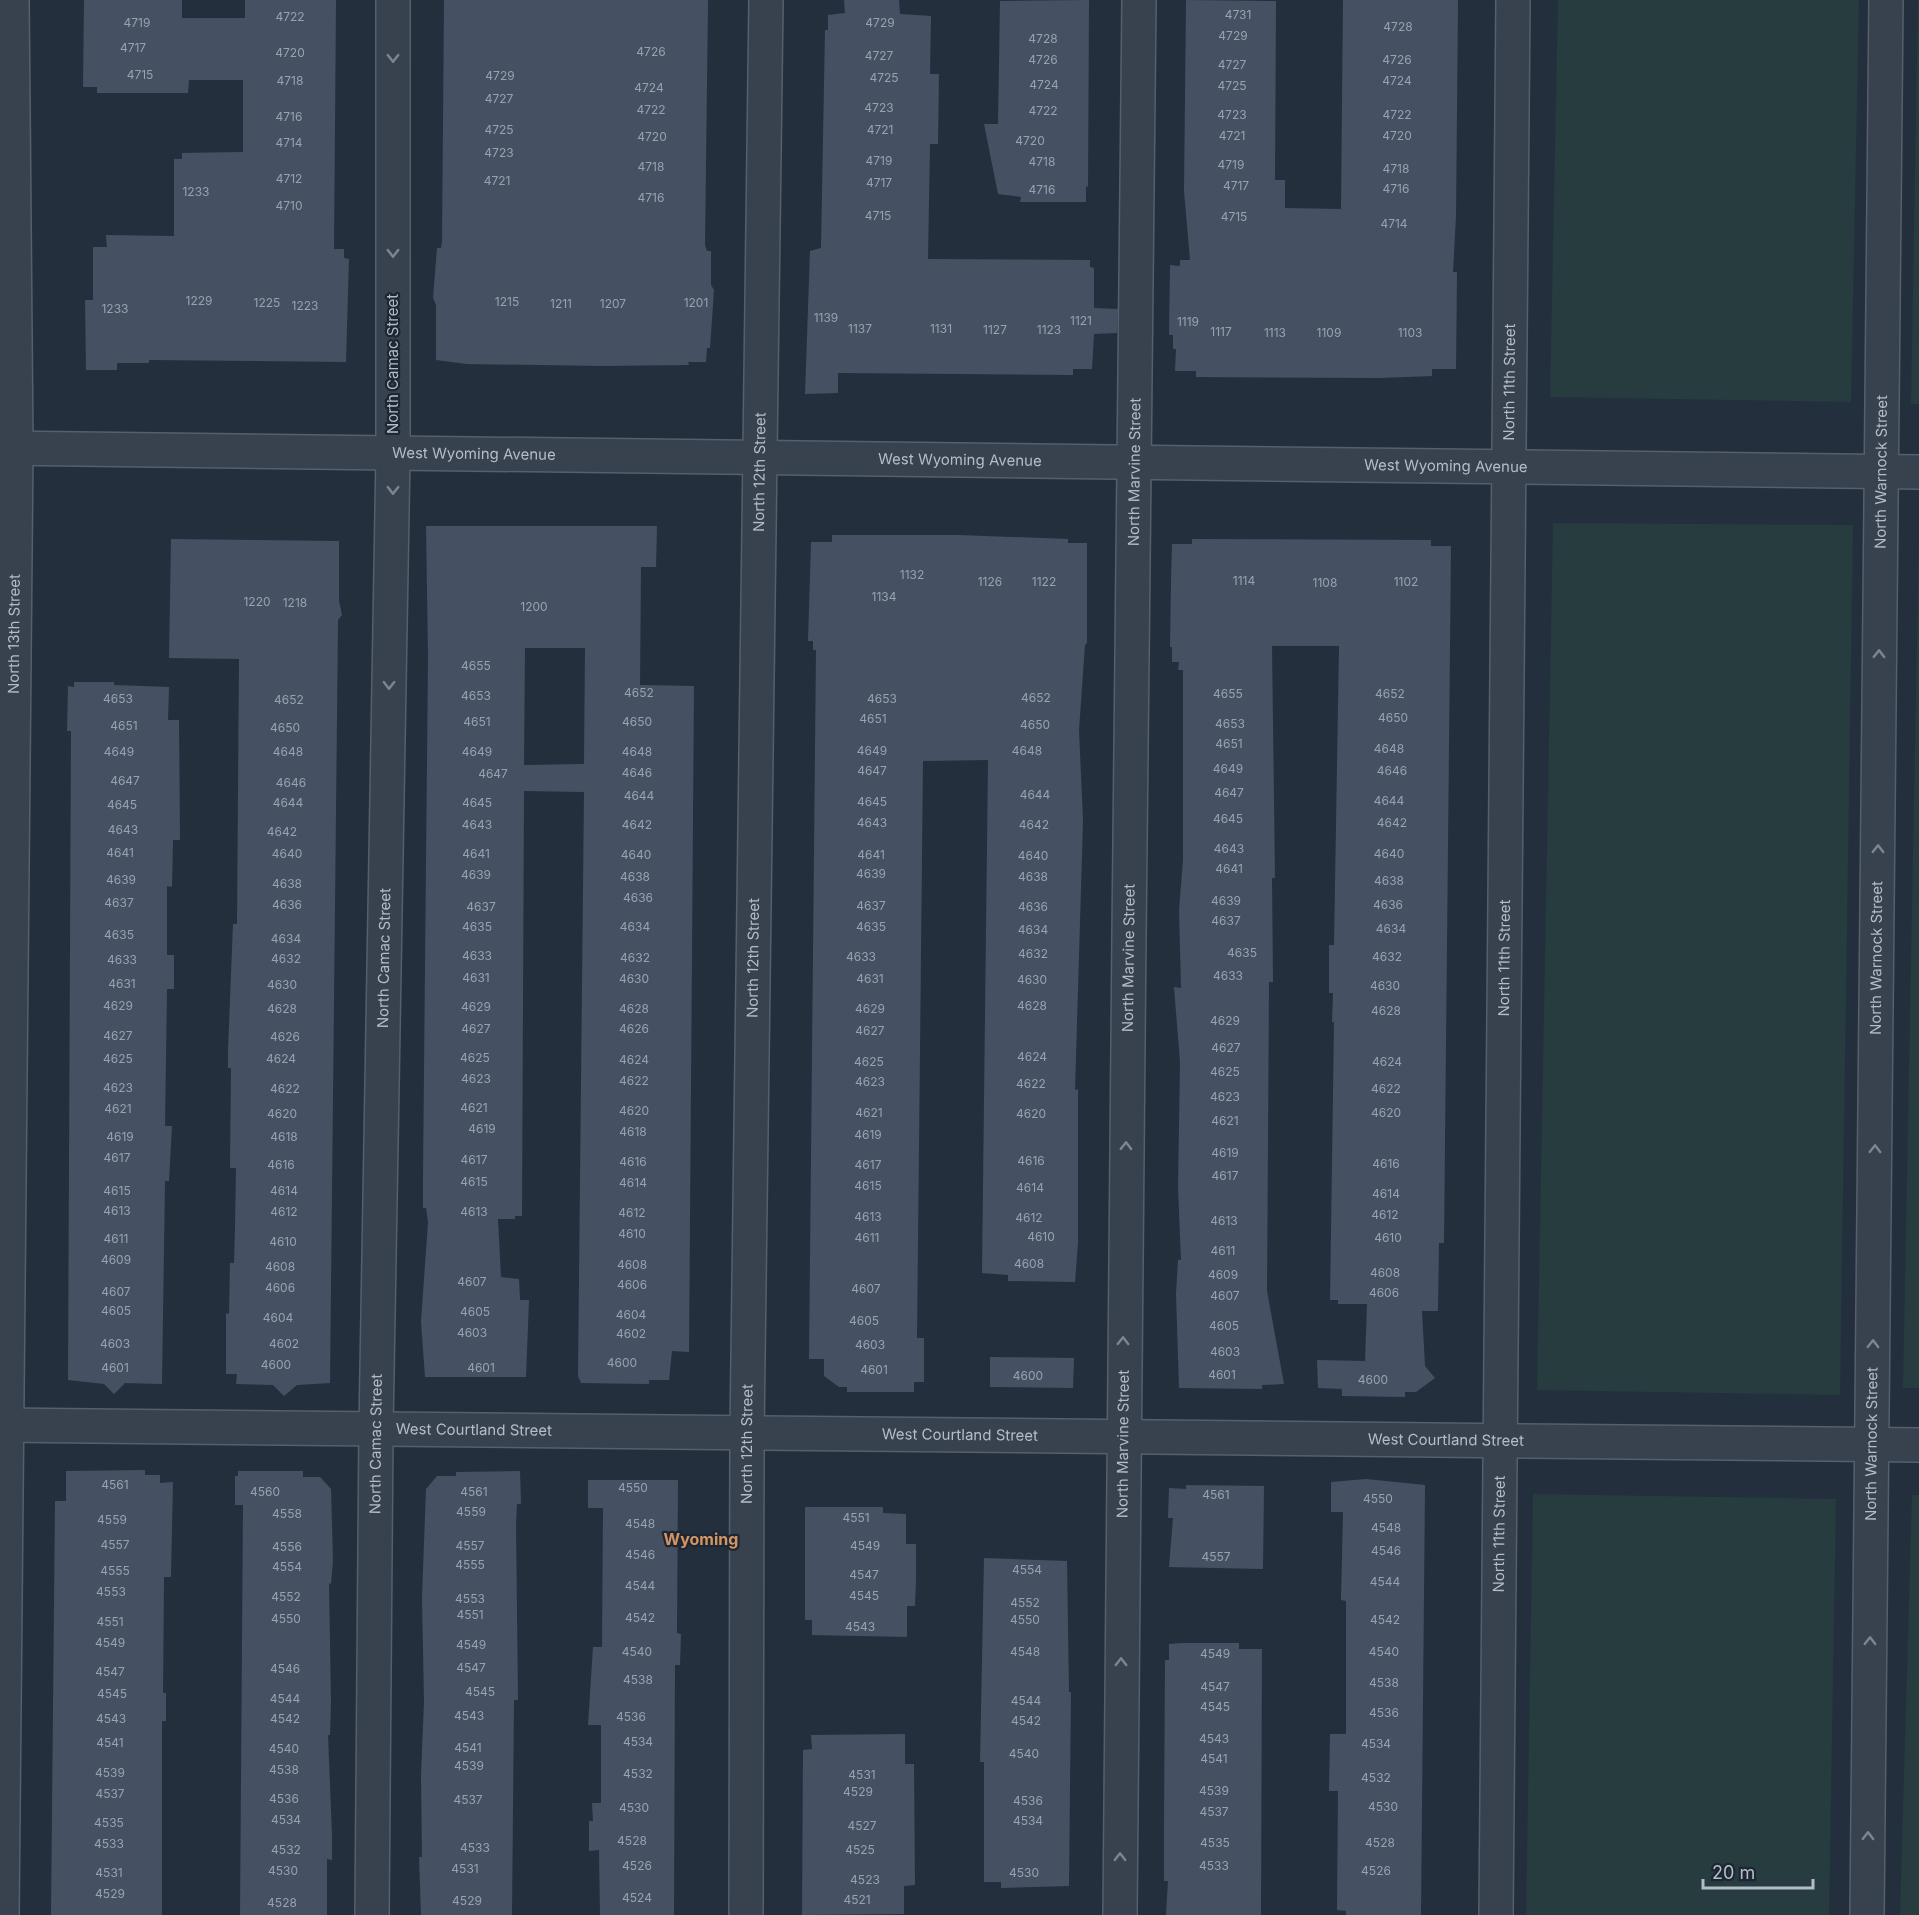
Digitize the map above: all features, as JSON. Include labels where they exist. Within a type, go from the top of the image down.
[{"type":"street","name":"North Camac Street","points":[[372,1915],[376,1429],[393,454],[393,0]]},
{"type":"street","name":"North 12th Street","points":[[746,1915],[747,1433],[766,0]]},
{"type":"street","name":"North Marvine Street","points":[[1120,1915],[1122,1437],[1136,463],[1139,0]]},
{"type":"street","name":"North 11th Street","points":[[1496,1915],[1513,0]]},
{"type":"street","name":"North Warnock Street","points":[[1867,1915],[1886,0]]},
{"type":"street","name":"North 13th Street","points":[[2,1915],[8,2]]},
{"type":"street","name":"West Wyoming Avenue","points":[[8,448],[1919,472]]},
{"type":"street","name":"West Courtland Street","points":[[4,1425],[1919,1445]]},
{"type":"green space","points":[[1558,0],[1859,0],[1851,402],[1550,397]]},
{"type":"green space","points":[[1918,0],[1919,404],[1911,404]]},
{"type":"green space","points":[[1553,523],[1853,525],[1840,1395],[1537,1390]]},
{"type":"green space","points":[[1919,533],[1919,1388],[1903,1388]]},
{"type":"green space","points":[[1533,1494],[1836,1499],[1829,1915],[1526,1915]]},
{"type":"green space","points":[[1912,1495],[1919,1495],[1919,1915],[1900,1915]]},
{"type":"building","points":[[84,0],[182,0],[182,18],[245,18],[245,0],[336,0],[334,249],[344,249],[344,258],[349,259],[346,362],[149,360],[149,363],[117,363],[117,370],[86,370],[85,300],[93,300],[93,247],[107,247],[106,235],[174,236],[174,159],[182,159],[182,153],[243,152],[243,80],[189,80],[188,93],[97,93],[97,87],[83,87]]},
{"type":"building","points":[[444,0],[708,0],[705,245],[707,251],[711,251],[711,285],[714,290],[710,348],[707,348],[706,362],[688,362],[689,365],[603,366],[467,364],[436,360],[436,305],[433,298],[437,248],[441,248],[442,242]]},
{"type":"building","points":[[844,0],[899,0],[900,14],[931,16],[930,74],[939,74],[938,144],[930,144],[928,259],[1090,260],[1090,267],[1094,268],[1094,308],[1118,309],[1117,333],[1094,334],[1092,369],[1073,369],[1073,375],[838,373],[838,393],[805,394],[810,251],[821,248],[825,30],[828,30],[828,15],[845,13]]},
{"type":"building","points":[[1089,0],[1086,202],[1020,202],[1021,197],[998,194],[984,124],[998,124],[1000,1]]},
{"type":"building","points":[[1186,0],[1276,1],[1275,180],[1285,180],[1285,208],[1341,209],[1343,0],[1458,0],[1456,216],[1453,272],[1457,272],[1456,369],[1432,369],[1432,376],[1380,378],[1196,377],[1196,371],[1175,371],[1176,349],[1173,349],[1173,335],[1169,335],[1170,265],[1180,266],[1180,260],[1190,260],[1184,191]]},
{"type":"building","points":[[426,526],[657,526],[656,567],[641,567],[640,685],[694,686],[689,1352],[672,1351],[669,1380],[649,1380],[649,1384],[581,1383],[578,1376],[584,792],[524,791],[522,1216],[515,1216],[515,1219],[498,1219],[501,1277],[519,1279],[520,1300],[529,1300],[526,1377],[425,1377],[421,1322],[428,1222],[426,1208],[423,1208],[423,1177],[428,656]],"holes":[[[525,648],[585,648],[584,764],[524,765]]]},
{"type":"building","points":[[832,535],[958,535],[1068,539],[1068,543],[1087,543],[1087,643],[1085,645],[1079,730],[1083,821],[1075,1090],[1078,1089],[1078,1243],[1075,1282],[1008,1281],[1008,1275],[982,1273],[988,760],[923,761],[917,1338],[924,1338],[924,1382],[914,1382],[914,1392],[847,1392],[847,1387],[839,1387],[824,1376],[824,1359],[809,1359],[816,650],[813,650],[813,641],[808,641],[811,542],[832,542]]},
{"type":"building","points":[[171,539],[339,541],[339,601],[342,615],[338,620],[330,1383],[297,1385],[284,1396],[273,1385],[236,1384],[237,1374],[226,1374],[226,1313],[229,1314],[230,1263],[234,1263],[235,1227],[236,1168],[230,1168],[231,1068],[228,1068],[228,1050],[233,924],[237,924],[239,659],[169,658]]},
{"type":"building","points":[[1192,539],[1431,540],[1431,546],[1451,546],[1444,1243],[1439,1243],[1438,1311],[1422,1311],[1425,1366],[1435,1378],[1416,1392],[1405,1392],[1405,1397],[1342,1396],[1342,1389],[1318,1388],[1317,1360],[1365,1361],[1367,1304],[1338,1304],[1338,1300],[1330,1300],[1334,1022],[1332,1022],[1333,993],[1329,993],[1329,945],[1334,945],[1339,646],[1272,646],[1275,878],[1272,878],[1273,982],[1269,982],[1267,1291],[1284,1384],[1262,1385],[1262,1389],[1179,1388],[1176,1294],[1178,1260],[1181,1260],[1178,1187],[1180,1062],[1174,987],[1181,988],[1179,910],[1183,860],[1183,670],[1178,670],[1179,662],[1172,662],[1172,647],[1170,647],[1171,581],[1172,544],[1192,544]]},
{"type":"building","points":[[74,682],[114,682],[114,685],[169,687],[168,720],[179,720],[180,840],[173,840],[172,887],[167,886],[167,955],[174,955],[174,989],[167,989],[165,1126],[172,1126],[169,1181],[165,1181],[162,1384],[125,1383],[114,1394],[104,1384],[68,1380],[71,731],[67,731],[68,686],[74,687]]},
{"type":"building","points":[[990,1357],[1074,1358],[1073,1388],[990,1387]]},
{"type":"building","points":[[145,1470],[145,1475],[160,1475],[160,1483],[173,1482],[171,1577],[164,1577],[163,1693],[166,1693],[166,1721],[162,1721],[162,1915],[51,1915],[55,1501],[66,1501],[66,1471]]},
{"type":"building","points":[[238,1471],[303,1471],[303,1477],[320,1477],[331,1489],[333,1561],[331,1584],[329,1583],[331,1703],[330,1735],[328,1735],[332,1860],[327,1859],[327,1915],[240,1915],[243,1505],[235,1505],[235,1476],[238,1476]]},
{"type":"building","points":[[520,1471],[521,1504],[517,1504],[516,1525],[518,1700],[514,1700],[512,1915],[421,1915],[419,1857],[422,1857],[421,1775],[424,1702],[422,1597],[426,1489],[437,1476],[456,1476],[456,1472]]},
{"type":"building","points":[[1366,1479],[1425,1485],[1421,1915],[1346,1915],[1346,1911],[1337,1910],[1338,1791],[1329,1791],[1330,1734],[1346,1734],[1346,1601],[1341,1600],[1343,1512],[1331,1512],[1331,1482]]},
{"type":"building","points":[[588,1480],[678,1480],[677,1633],[681,1634],[680,1665],[675,1665],[674,1915],[600,1915],[599,1850],[589,1851],[589,1821],[593,1821],[592,1803],[601,1803],[601,1725],[588,1725],[593,1647],[602,1647],[603,1508],[588,1508]]},
{"type":"building","points":[[1186,1485],[1264,1486],[1263,1569],[1169,1567],[1173,1518],[1168,1518],[1169,1488],[1186,1489]]},
{"type":"building","points":[[805,1507],[883,1507],[883,1513],[906,1514],[906,1544],[916,1544],[915,1606],[907,1606],[907,1637],[812,1635],[812,1620],[805,1620]]},
{"type":"building","points":[[984,1558],[1067,1561],[1069,1692],[1071,1692],[1069,1886],[1001,1888],[1001,1882],[984,1882],[984,1762],[980,1762]]},
{"type":"building","points":[[1239,1643],[1239,1649],[1262,1649],[1261,1915],[1166,1915],[1168,1881],[1164,1881],[1165,1660],[1169,1660],[1169,1644]]},
{"type":"building","points":[[905,1734],[905,1764],[914,1764],[915,1885],[904,1886],[904,1914],[802,1915],[803,1750],[812,1749],[811,1735]]},
{"type":"district","name":"Wyoming","points":[[701,1539]]}]
